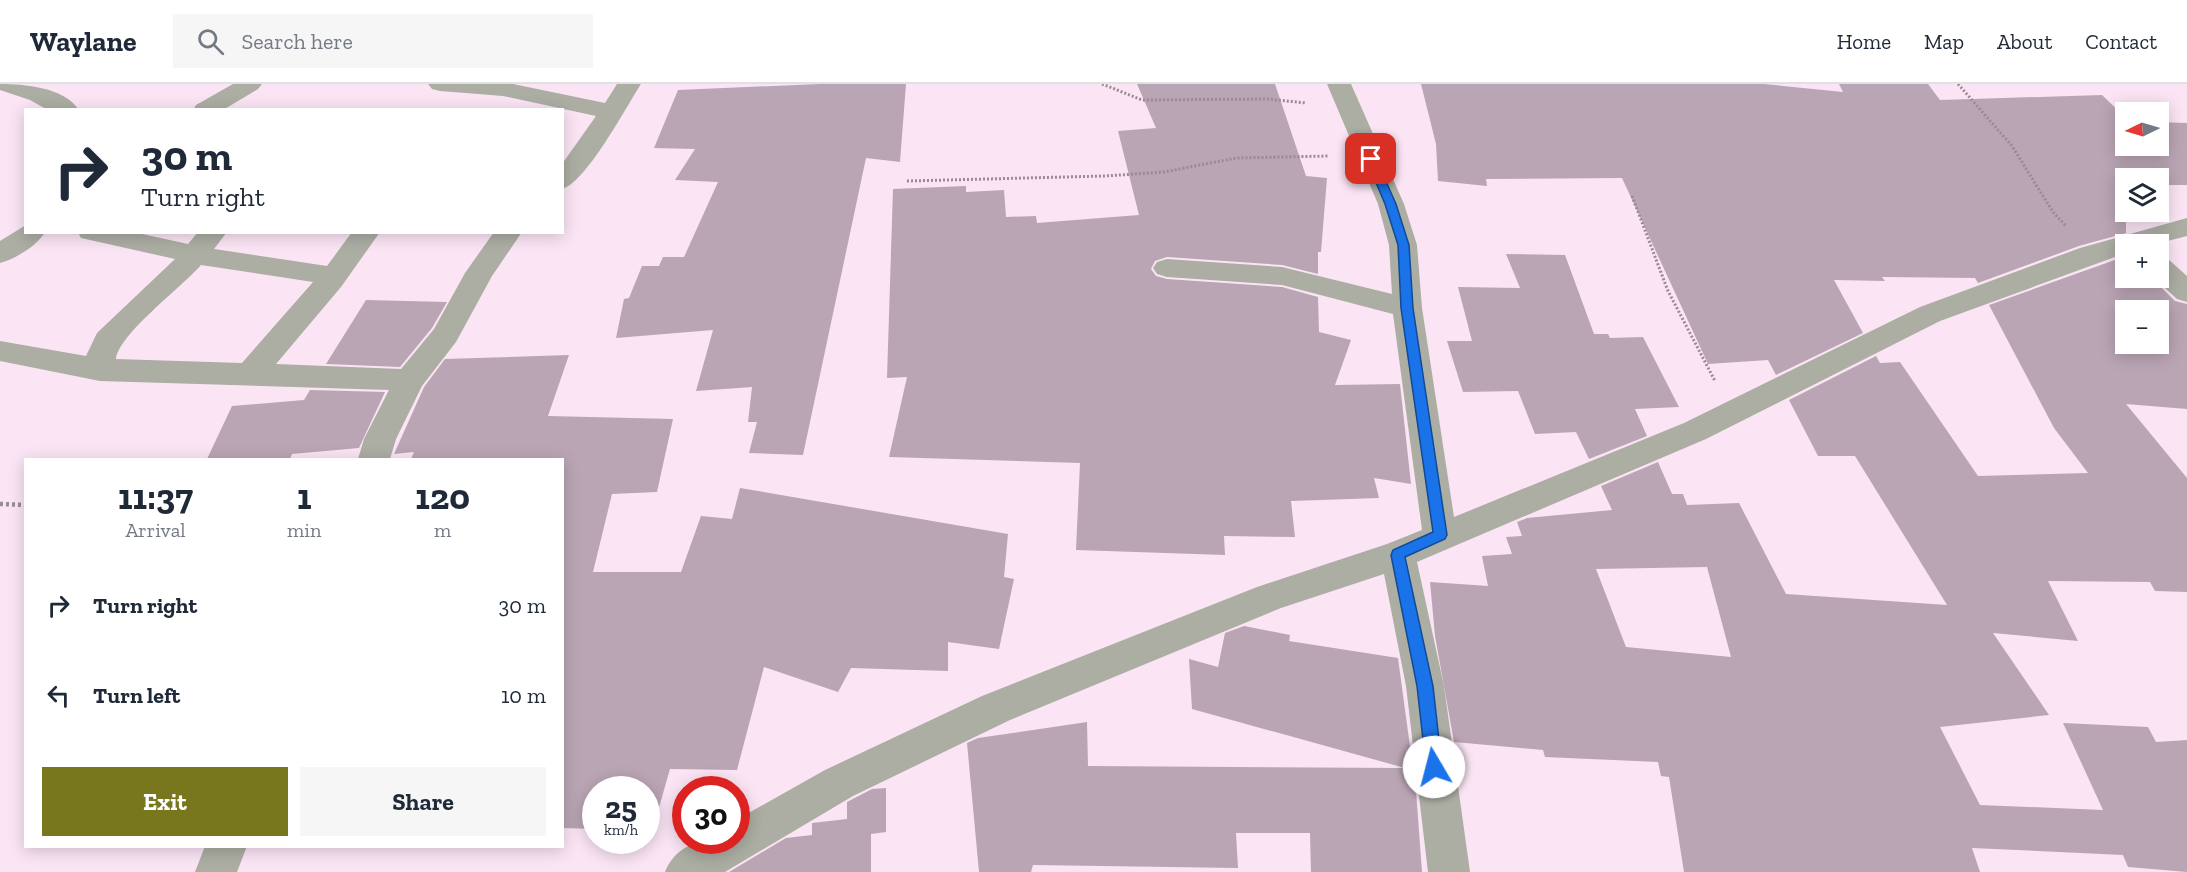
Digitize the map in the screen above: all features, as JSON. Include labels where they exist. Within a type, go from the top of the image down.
[{"type":"street","points":[[4,84],[39,95],[64,108]]},
{"type":"street","points":[[208,108],[250,84]]},
{"type":"street","points":[[440,84],[502,89],[611,112]]},
{"type":"street","points":[[564,179],[580,159],[629,84]]},
{"type":"street","points":[[1339,84],[1391,204],[1403,245],[1407,308],[1440,535]]},
{"type":"street","points":[[2163,234],[2187,226]]},
{"type":"street","points":[[0,254],[29,234]]},
{"type":"street","points":[[100,234],[195,255],[333,276]]},
{"type":"street","points":[[100,370],[102,352],[108,340],[195,255],[212,234]]},
{"type":"street","points":[[248,376],[365,234]]},
{"type":"street","points":[[374,458],[380,439],[409,381],[446,335],[478,273],[507,234]]},
{"type":"street","points":[[686,872],[839,783],[996,708],[1123,654],[1270,597],[1398,555],[1440,535],[1684,435],[1930,314],[2090,254],[2115,248]]},
{"type":"street","points":[[1167,268],[1282,276],[1360,294],[1407,308]]},
{"type":"street","points":[[2169,275],[2187,292]]},
{"type":"street","points":[[0,351],[43,363],[100,370],[248,376],[368,376],[409,381]]},
{"type":"street","points":[[1398,555],[1425,686],[1449,872]]},
{"type":"street","points":[[216,872],[225,848]]},
{"type":"path","points":[[1102,84],[1142,100],[1289,100],[1316,104],[1353,116]]},
{"type":"path","points":[[1958,84],[2012,146],[2053,212],[2090,254]]},
{"type":"path","points":[[907,181],[1053,179],[1143,174],[1236,158],[1270,156],[1371,159]]},
{"type":"path","points":[[1632,196],[1659,276],[1685,330],[1734,411]]},
{"type":"path","points":[[0,504],[24,505]]},
{"type":"building","points":[[820,84],[906,84],[900,162],[866,158],[803,455],[749,453],[757,422],[748,422],[752,387],[696,391],[713,330],[616,338],[624,299],[629,298],[642,266],[659,266],[663,257],[684,257],[718,182],[675,180],[695,149],[654,148],[678,90]]},
{"type":"building","points":[[1137,84],[1275,84],[1306,176],[1327,178],[1321,252],[1318,252],[1318,274],[1282,265],[1167,257],[1155,261],[1151,269],[1156,276],[1167,279],[1282,287],[1318,297],[1319,332],[1351,340],[1335,385],[1400,384],[1411,484],[1374,478],[1379,498],[1291,501],[1295,537],[1224,536],[1225,555],[1076,550],[1080,463],[889,457],[907,377],[887,378],[893,189],[966,186],[966,192],[1004,190],[1006,217],[1036,216],[1037,223],[1139,215],[1118,131],[1156,128]]},
{"type":"building","points":[[1421,84],[1764,84],[1843,92],[1839,84],[1928,84],[1940,100],[2102,95],[2115,107],[2115,156],[2169,156],[2169,122],[2187,123],[2187,185],[2169,185],[2169,168],[2115,168],[2115,222],[2126,222],[2126,233],[2115,234],[2115,236],[2079,246],[1978,283],[1975,278],[1882,277],[1885,281],[1834,280],[1863,333],[1776,375],[1768,360],[1708,364],[1622,178],[1486,179],[1487,186],[1438,181],[1436,144]]},
{"type":"building","points":[[1506,254],[1565,255],[1594,334],[1608,334],[1610,338],[1643,337],[1679,407],[1635,409],[1647,436],[1589,459],[1576,432],[1535,434],[1518,391],[1463,392],[1447,341],[1472,341],[1458,287],[1520,288]]},
{"type":"building","points":[[2115,260],[2115,288],[2162,288],[2175,301],[2187,304],[2187,409],[2126,404],[2187,478],[2187,592],[2155,591],[2150,582],[2048,581],[2078,641],[1993,633],[2049,715],[1940,727],[1980,805],[2103,810],[2063,723],[2148,727],[2156,742],[2187,740],[2187,872],[2128,867],[2123,855],[1972,848],[1980,872],[1684,872],[1669,777],[1661,776],[1658,762],[1545,757],[1543,750],[1454,742],[1435,636],[1430,582],[1488,586],[1482,556],[1512,554],[1506,537],[1522,536],[1517,522],[1527,518],[1612,510],[1601,486],[1658,462],[1672,494],[1683,494],[1687,505],[1739,503],[1786,594],[1947,605],[1855,456],[1818,456],[1789,400],[1876,356],[1880,363],[1900,362],[1978,476],[2088,473],[2054,428],[1989,305]],"holes":[[[1707,567],[1731,657],[1626,647],[1596,569]]]},
{"type":"building","points":[[366,300],[447,302],[432,328],[400,367],[326,364]]},
{"type":"building","points":[[569,355],[548,416],[673,419],[657,492],[612,494],[593,572],[681,572],[701,516],[732,519],[740,488],[1008,534],[1004,577],[1014,579],[999,649],[948,642],[948,671],[851,668],[838,692],[764,667],[737,770],[670,769],[660,804],[660,776],[582,776],[582,829],[564,828],[564,458],[411,458],[414,452],[394,454],[424,387],[445,359]]},
{"type":"building","points":[[310,390],[385,392],[359,448],[292,454],[290,458],[207,458],[232,406],[304,400]]},
{"type":"building","points":[[1244,626],[1290,635],[1289,641],[1398,658],[1416,791],[1422,872],[1311,872],[1310,833],[1236,833],[1238,868],[1033,865],[1031,872],[979,872],[967,743],[978,738],[1087,722],[1088,766],[1405,768],[1192,709],[1189,659],[1218,667],[1225,633]]},
{"type":"building","points":[[886,788],[886,832],[871,834],[871,872],[729,872],[786,838],[812,835],[812,823],[847,819],[847,802],[872,789]]},
{"type":"route","points":[[1371,159],[1391,204],[1403,245],[1407,308],[1440,535],[1398,555],[1425,686],[1434,767]]}]
